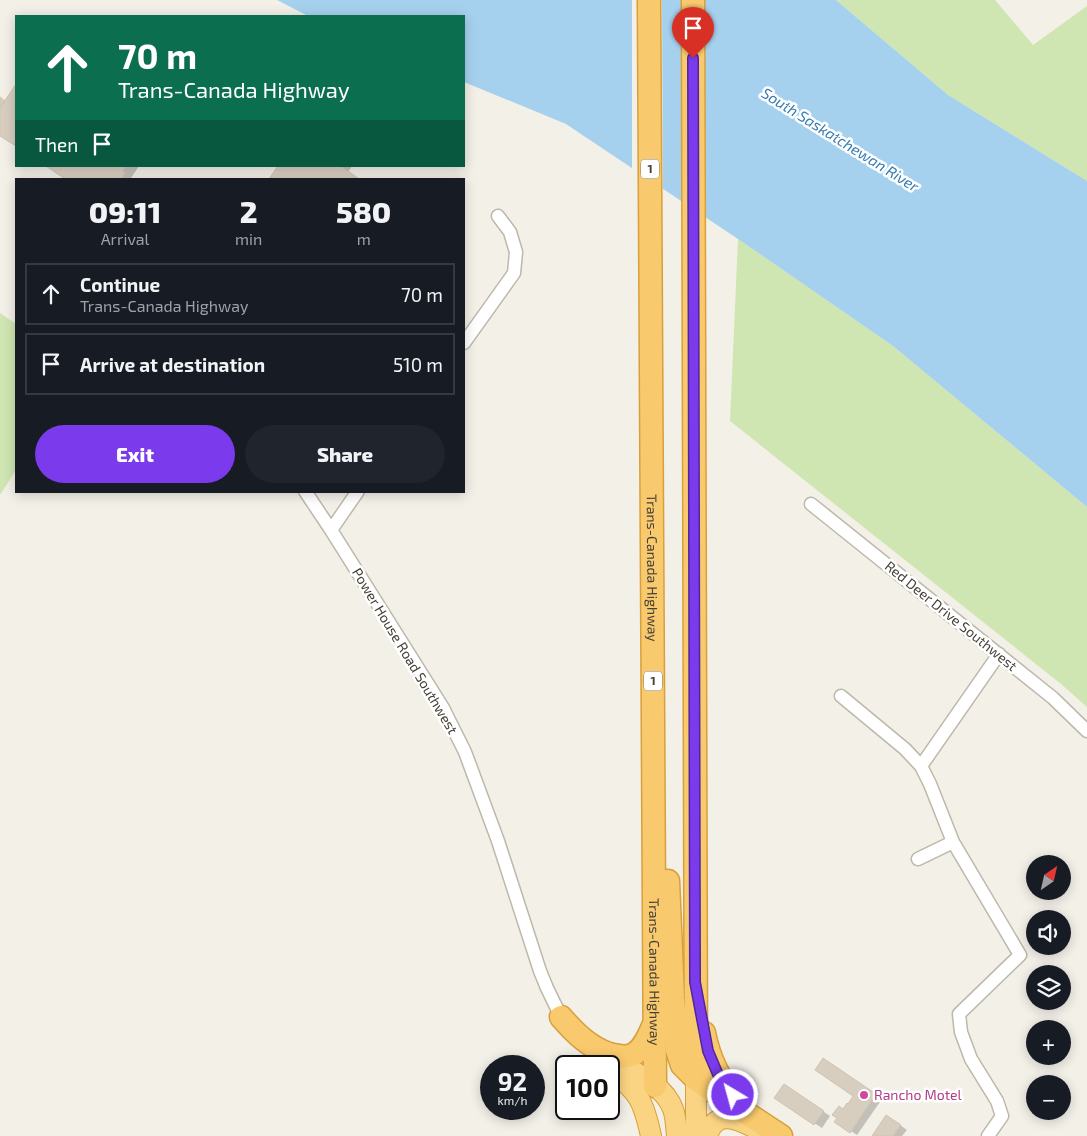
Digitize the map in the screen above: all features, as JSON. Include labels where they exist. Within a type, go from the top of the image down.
[{"type":"highway","name":"Trans-Canada Highway","points":[[649,0],[655,1136]]},
{"type":"highway","points":[[693,0],[696,1136]]},
{"type":"highway","points":[[653,753],[667,842],[673,998],[677,1050],[682,1065],[696,1079],[752,1118],[783,1136]]},
{"type":"highway","points":[[695,982],[708,1051],[719,1077],[739,1101],[783,1136]]},
{"type":"highway","points":[[560,1017],[591,1046],[645,1079],[662,1093],[675,1116],[677,1136]]},
{"type":"highway","points":[[560,1017],[575,1043],[588,1055]]},
{"type":"highway","points":[[591,1046],[614,1056],[625,1057],[633,1055],[646,1043],[654,1023]]},
{"type":"highway","points":[[620,1078],[638,1096],[643,1106],[651,1136]]},
{"type":"highway","points":[[707,1136],[711,1126],[716,1121],[730,1118],[772,1136]]},
{"type":"street","points":[[465,342],[514,273],[516,252],[510,232],[498,216]]},
{"type":"street","name":"Power House Road Southwest","points":[[306,493],[443,708],[465,752],[498,841],[540,971],[560,1017]]},
{"type":"street","points":[[331,530],[357,493]]},
{"type":"street","name":"Red Deer Drive Southwest","points":[[811,504],[1053,698],[1087,731]]},
{"type":"street","points":[[921,766],[999,654]]},
{"type":"street","points":[[841,696],[905,749],[921,766],[953,842],[1020,956],[959,1014],[961,1032],[971,1059],[997,1101],[1002,1116],[988,1136]]},
{"type":"street","points":[[918,859],[953,842]]},
{"type":"green space","points":[[836,0],[995,0],[1033,45],[1087,6],[1087,181],[948,95]]},
{"type":"green space","points":[[738,239],[893,346],[1087,507],[1087,707],[1061,684],[730,421]]},
{"type":"green space","points":[[0,313],[15,323],[15,472],[0,495]]},
{"type":"water","name":"South Saskatchewan River","points":[[277,0],[836,0],[948,95],[1087,181],[1087,507],[893,346],[738,239],[566,124],[465,82],[465,15],[306,15]]},
{"type":"pier","points":[[632,0],[662,0],[663,191],[632,171]]},
{"type":"building","points":[[15,86],[15,145],[0,136],[0,108]]},
{"type":"building","points":[[0,97],[5,101],[0,108]]},
{"type":"building","points":[[47,167],[126,167],[122,178],[64,178]]},
{"type":"building","points":[[277,167],[342,167],[358,178],[270,178]]},
{"type":"building","name":"Rancho Motel","points":[[823,1058],[876,1094],[850,1133],[834,1122],[837,1118],[832,1115],[839,1106],[843,1109],[853,1096],[815,1070]]},
{"type":"building","points":[[784,1084],[824,1111],[814,1125],[774,1098]]},
{"type":"building","points":[[886,1115],[901,1125],[893,1136],[872,1136]]},
{"type":"place","name":"Rancho Motel","points":[[864,1095]]},
{"type":"route","points":[[693,58],[695,982],[702,1026],[714,1069],[733,1095]]}]
